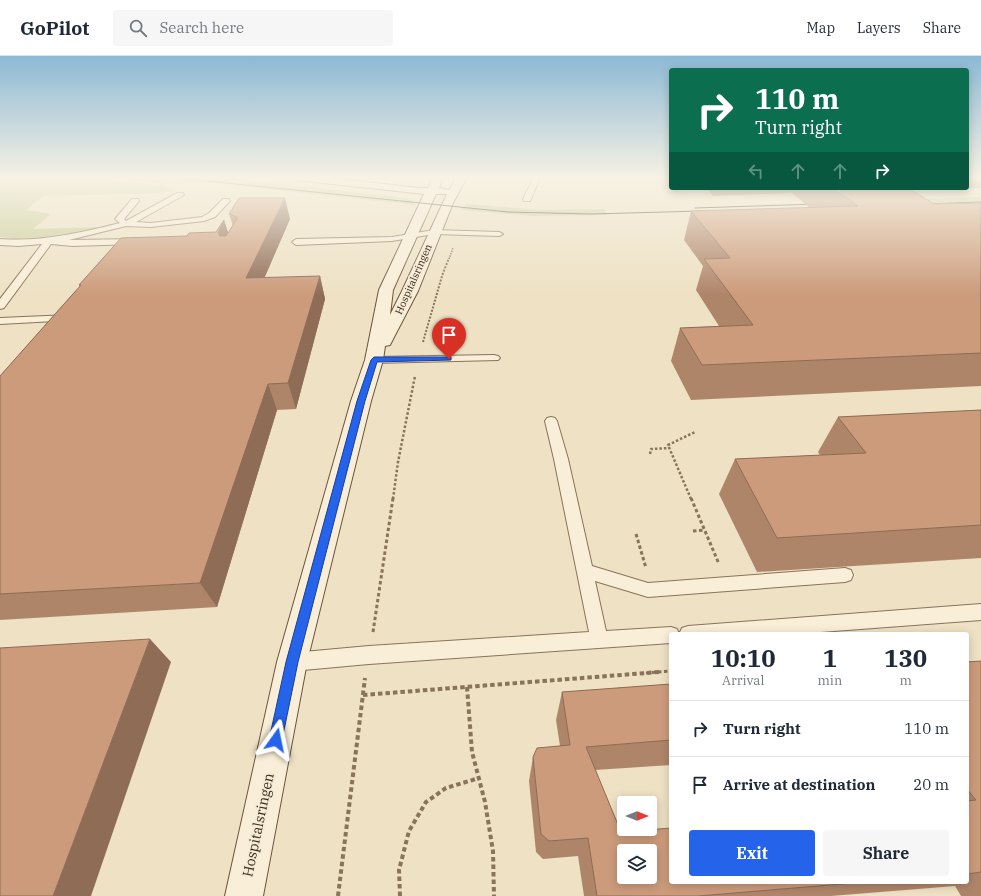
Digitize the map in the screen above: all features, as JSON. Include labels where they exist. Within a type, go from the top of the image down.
[{"type":"street","name":"Hospitalsringen","points":[[244,896],[292,662],[361,401],[374,360],[386,290],[422,234],[430,216]]},
{"type":"street","name":"Hospitalsringen","points":[[374,360],[416,275],[422,234],[430,216]]},
{"type":"lane","points":[[121,216],[119,219],[126,224],[151,225],[209,216]]},
{"type":"lane","points":[[0,242],[18,243],[48,241],[74,237],[126,224],[141,216]]},
{"type":"lane","points":[[296,242],[392,239],[422,234],[456,232],[499,234]]},
{"type":"lane","points":[[48,241],[72,243],[143,241]]},
{"type":"lane","points":[[0,306],[48,241]]},
{"type":"lane","points":[[0,321],[81,317]]},
{"type":"lane","points":[[374,360],[494,358]]},
{"type":"lane","points":[[551,421],[599,640]]},
{"type":"lane","points":[[584,571],[648,590],[845,575]]},
{"type":"lane","points":[[715,632],[981,612]]},
{"type":"lane","points":[[292,662],[369,654],[669,635]]},
{"type":"path","points":[[338,896],[363,696],[398,462],[419,360],[442,276],[457,237],[456,232]]},
{"type":"path","points":[[695,432],[668,445],[719,566],[712,566]]},
{"type":"path","points":[[650,454],[651,449],[669,448]]},
{"type":"path","points":[[693,531],[704,530]]},
{"type":"path","points":[[636,534],[653,589]]},
{"type":"path","points":[[363,696],[669,671]]},
{"type":"path","points":[[467,687],[472,752],[485,802],[493,851],[494,896]]},
{"type":"path","points":[[400,896],[399,870],[409,831],[426,802],[446,788],[479,778]]},
{"type":"green space","points":[[0,216],[48,216],[33,229],[99,227],[50,237],[0,237]]},
{"type":"building","points":[[235,216],[276,216],[246,278],[320,276],[288,383],[268,384],[200,583],[0,594],[0,376],[121,238],[187,236],[189,233],[216,232],[224,220],[218,233],[220,236],[226,236],[237,217]]},
{"type":"building","points":[[695,216],[981,216],[981,353],[702,365],[680,328],[753,325],[704,259],[730,258]]},
{"type":"building","points":[[981,410],[981,525],[777,538],[735,459],[866,453],[838,417]]},
{"type":"building","points":[[150,639],[53,896],[0,896],[0,648]]},
{"type":"building","points":[[981,661],[981,872],[969,874],[969,801],[976,800],[969,791],[969,662]]},
{"type":"building","points":[[669,684],[669,740],[586,747],[617,822],[617,836],[657,836],[657,829],[669,828],[669,884],[842,884],[698,896],[597,896],[588,838],[549,841],[541,834],[533,757],[537,748],[570,745],[562,692]]},
{"type":"route","points":[[276,740],[292,662],[361,401],[374,360],[449,359]]}]
